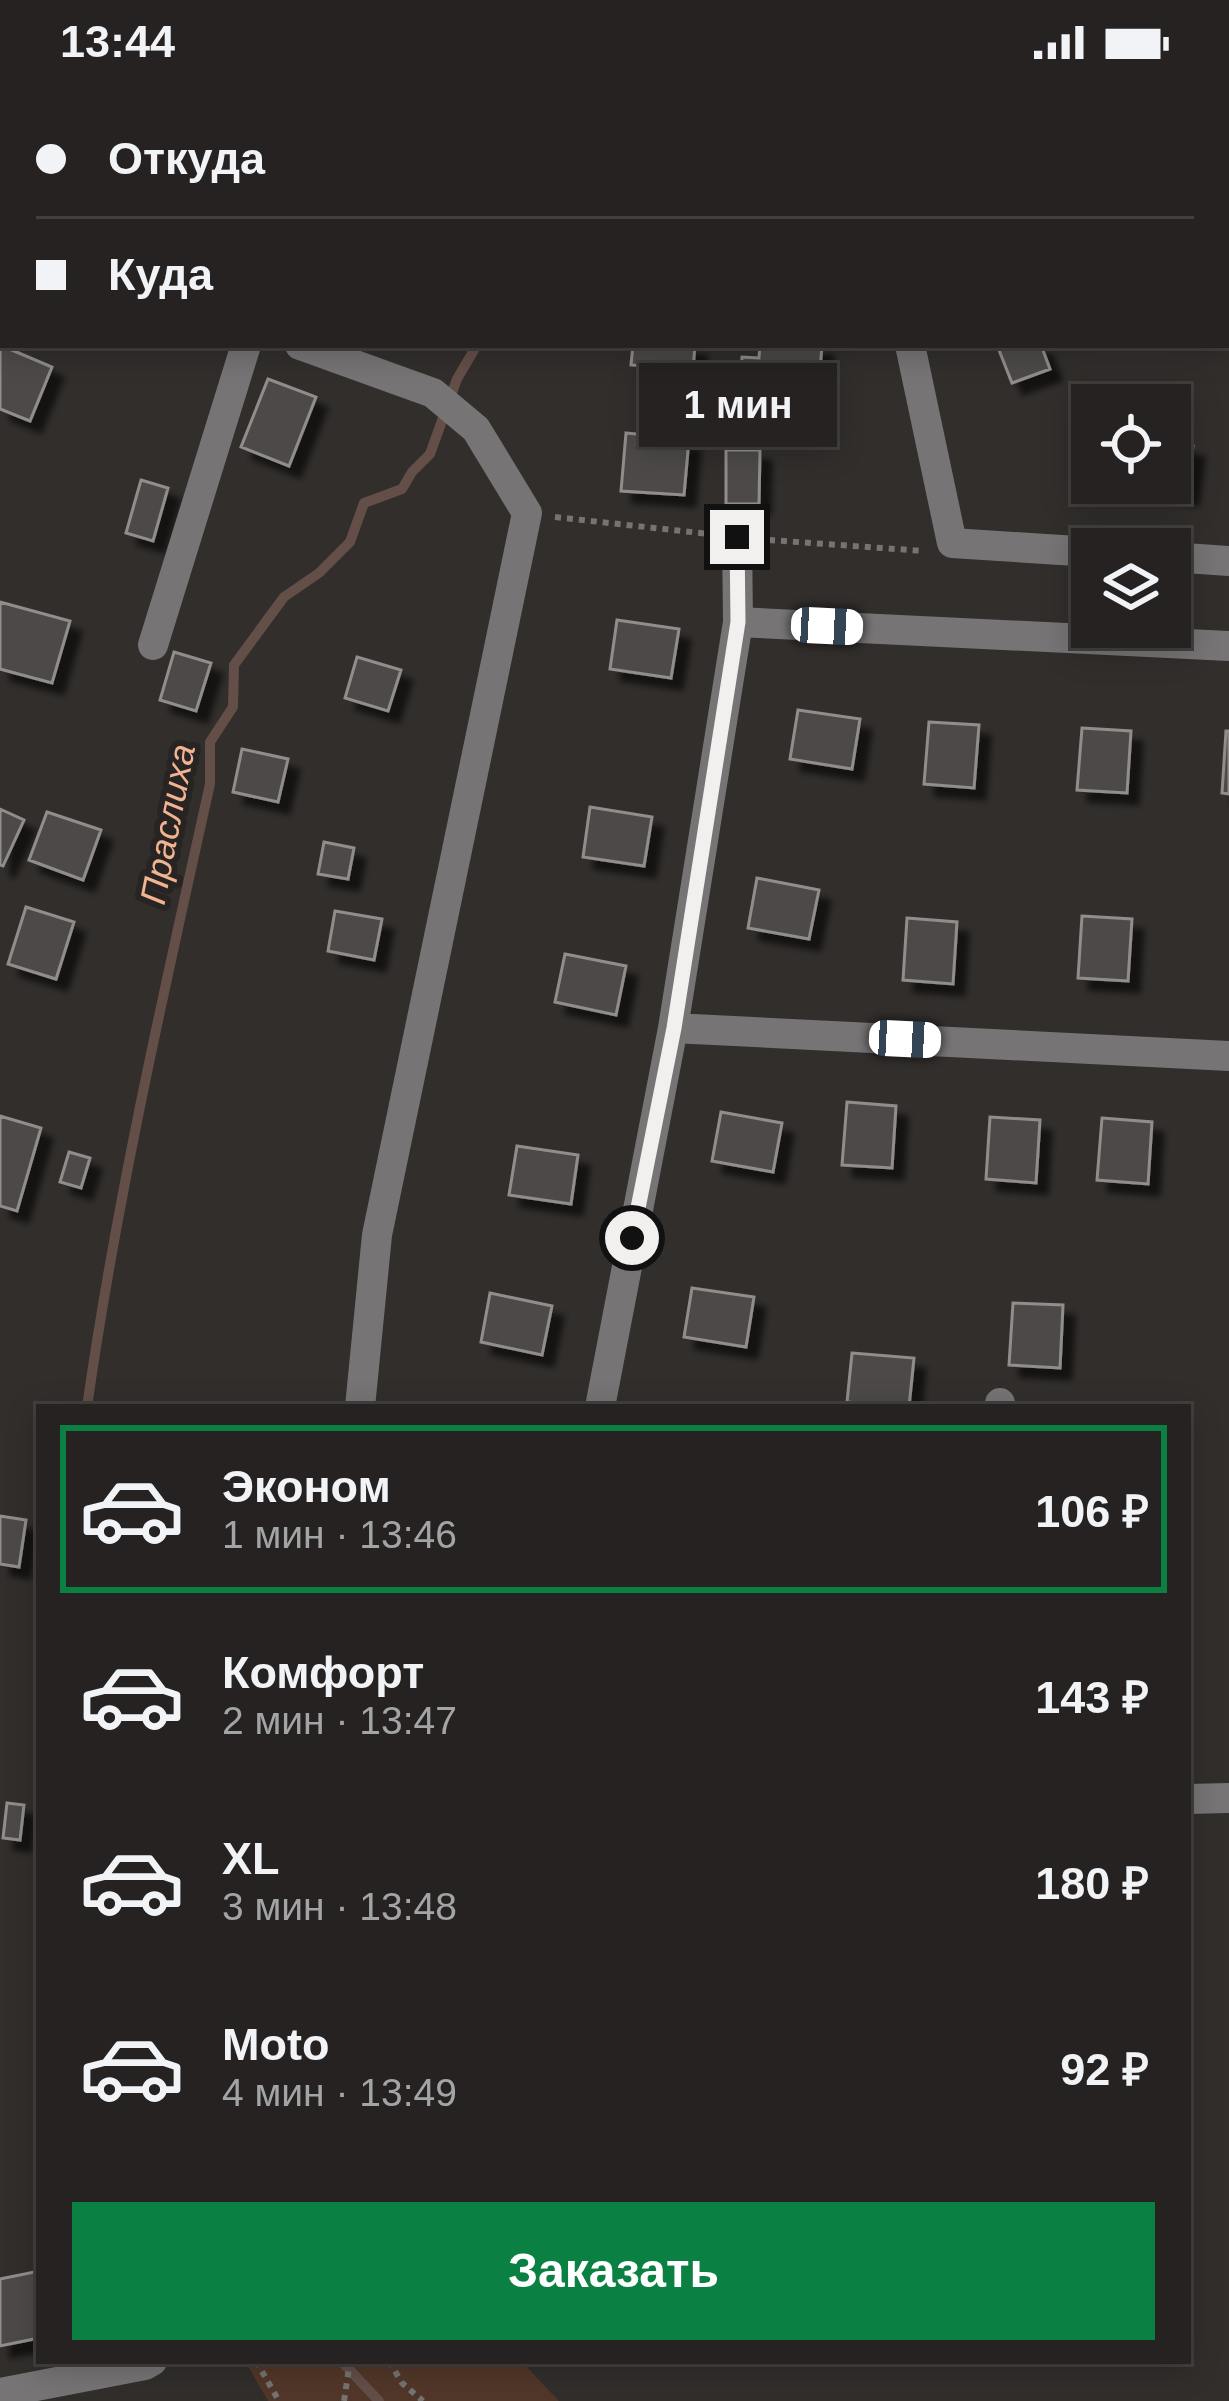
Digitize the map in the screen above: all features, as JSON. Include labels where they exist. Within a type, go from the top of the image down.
[{"type":"street","points":[[153,645],[245,348]]},
{"type":"street","points":[[308,348],[434,393],[476,429],[527,514],[377,1235],[360,1404]]},
{"type":"street","points":[[911,348],[952,543],[1071,551]]},
{"type":"street","points":[[601,1404],[674,1028],[738,622],[737,537]]},
{"type":"street","points":[[1191,558],[1229,561]]},
{"type":"street","points":[[738,622],[1229,646]]},
{"type":"street","points":[[674,1028],[1229,1056]]},
{"type":"street","points":[[1191,1799],[1229,1798]]},
{"type":"street","points":[[0,2393],[148,2364]]},
{"type":"path","points":[[258,2364],[279,2401]]},
{"type":"path","points":[[344,2401],[350,2364]]},
{"type":"path","points":[[391,2364],[401,2383],[423,2401]]},
{"type":"shaded area","points":[[247,2364],[524,2364],[559,2401],[268,2401]]},
{"type":"building","points":[[0,348],[52,367],[30,421],[0,409]]},
{"type":"building","points":[[633,348],[695,348],[693,370],[631,365]]},
{"type":"building","points":[[760,348],[822,348],[818,397],[801,396],[799,415],[757,412],[758,392],[740,391],[742,357],[759,358]]},
{"type":"building","points":[[998,348],[1042,348],[1050,369],[1012,383]]},
{"type":"building","points":[[268,379],[316,397],[289,466],[241,447]]},
{"type":"building","points":[[626,433],[689,439],[684,495],[621,491]]},
{"type":"building","points":[[726,450],[760,450],[759,504],[726,504]]},
{"type":"building","points":[[141,480],[168,488],[153,541],[126,533]]},
{"type":"building","points":[[0,602],[70,621],[52,683],[0,669]]},
{"type":"building","points":[[617,620],[679,629],[671,678],[610,669]]},
{"type":"building","points":[[174,652],[211,663],[196,711],[160,700]]},
{"type":"building","points":[[357,657],[401,670],[388,711],[345,698]]},
{"type":"building","points":[[798,710],[860,719],[852,769],[790,759]]},
{"type":"building","points":[[929,722],[979,725],[974,788],[924,784]]},
{"type":"building","points":[[1082,728],[1131,731],[1127,793],[1077,790]]},
{"type":"building","points":[[1229,731],[1229,794],[1222,793]]},
{"type":"building","points":[[242,749],[288,759],[278,802],[233,792]]},
{"type":"building","points":[[590,807],[652,817],[644,866],[583,857]]},
{"type":"building","points":[[0,809],[24,820],[3,866],[0,865]]},
{"type":"building","points":[[47,812],[101,830],[83,880],[29,860]]},
{"type":"building","points":[[324,842],[354,848],[348,879],[318,874]]},
{"type":"building","points":[[757,878],[819,890],[809,939],[748,928]]},
{"type":"building","points":[[26,907],[74,922],[56,979],[8,964]]},
{"type":"building","points":[[335,911],[382,919],[374,960],[328,951]]},
{"type":"building","points":[[1082,916],[1132,919],[1128,981],[1078,978]]},
{"type":"building","points":[[907,918],[957,922],[953,984],[903,980]]},
{"type":"building","points":[[565,954],[626,966],[616,1015],[555,1002]]},
{"type":"building","points":[[847,1102],[896,1106],[892,1168],[842,1165]]},
{"type":"building","points":[[721,1112],[782,1123],[773,1172],[712,1161]]},
{"type":"building","points":[[0,1116],[41,1128],[17,1211],[0,1206]]},
{"type":"building","points":[[990,1117],[1040,1120],[1036,1183],[986,1179]]},
{"type":"building","points":[[1102,1118],[1152,1122],[1148,1184],[1097,1180]]},
{"type":"building","points":[[517,1146],[578,1155],[571,1204],[509,1195]]},
{"type":"building","points":[[69,1152],[90,1158],[81,1188],[60,1182]]},
{"type":"building","points":[[692,1288],[754,1297],[746,1347],[684,1337]]},
{"type":"building","points":[[490,1293],[552,1306],[542,1355],[481,1342]]},
{"type":"building","points":[[1013,1303],[1063,1305],[1060,1368],[1009,1365]]},
{"type":"building","points":[[852,1353],[914,1358],[909,1404],[847,1402]]},
{"type":"building","points":[[0,1516],[26,1520],[19,1567],[0,1564]]},
{"type":"building","points":[[7,1803],[24,1805],[20,1840],[3,1838]]},
{"type":"building","points":[[36,2272],[36,2339],[0,2346],[0,2279]]},
{"type":"waterway","name":"Праслиха","points":[[87,1404],[127,1172],[210,784],[210,742],[233,707],[234,665],[284,597],[319,573],[350,542],[364,503],[402,489],[430,454],[457,379],[475,348]]},
{"type":"waterway","name":"Праслиха","points":[[344,2364],[379,2401]]},
{"type":"route","points":[[632,1238],[674,1028],[738,622],[737,537]]}]
